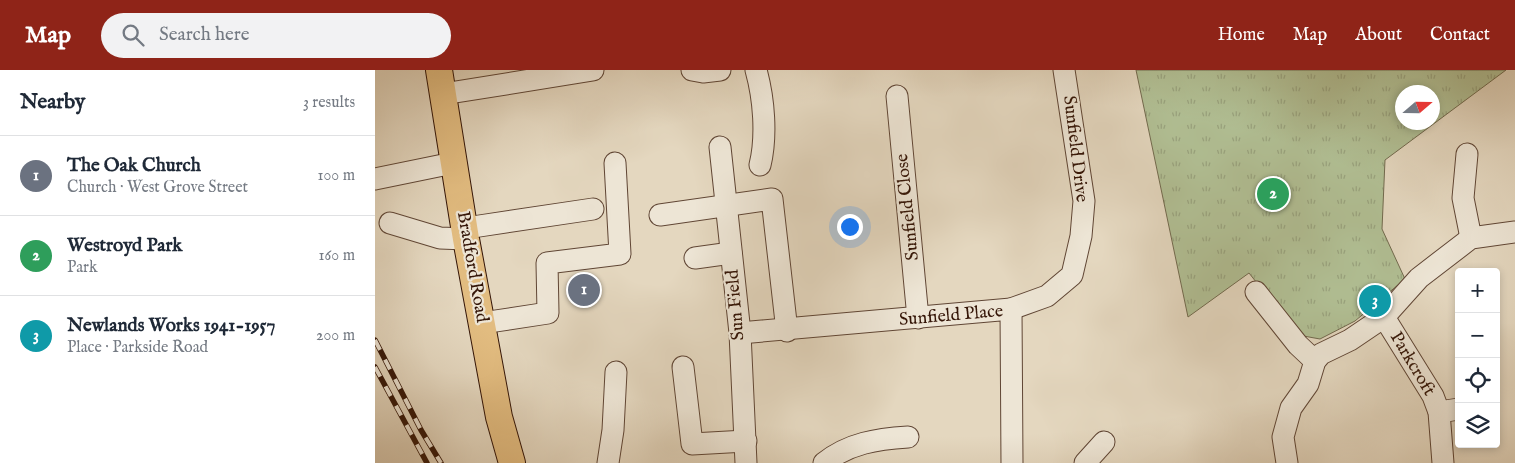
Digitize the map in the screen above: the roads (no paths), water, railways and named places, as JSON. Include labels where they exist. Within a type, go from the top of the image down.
[{"type":"main road","name":"Bradford Road","points":[[441,82],[453,163],[499,417],[512,463]]},
{"type":"street","points":[[441,82],[593,70]]},
{"type":"street","points":[[692,70],[703,72],[720,70]]},
{"type":"street","points":[[756,70],[760,83],[764,148],[760,165]]},
{"type":"street","name":"Sunfield Drive","points":[[1011,309],[1047,296],[1072,276],[1081,236],[1084,201],[1064,70]]},
{"type":"street","name":"Sunfield Close","points":[[897,96],[918,318]]},
{"type":"street","name":"Sun Field","points":[[720,147],[740,333],[746,463]]},
{"type":"street","points":[[1467,154],[1463,198],[1471,238]]},
{"type":"street","points":[[375,179],[453,163]]},
{"type":"street","points":[[482,323],[548,313],[547,263],[620,254],[615,163]]},
{"type":"street","points":[[660,215],[772,198],[787,331]]},
{"type":"street","points":[[390,223],[440,238],[593,209]]},
{"type":"street","points":[[1287,463],[1283,437],[1291,408],[1308,384],[1315,361],[1321,354],[1350,340],[1384,317],[1419,278],[1471,238],[1515,232]]},
{"type":"street","points":[[695,258],[731,253]]},
{"type":"street","points":[[1256,292],[1298,345],[1315,361]]},
{"type":"street","name":"Sunfield Place","points":[[740,333],[787,331],[1011,309],[1013,463]]},
{"type":"street","name":"Parkcroft","points":[[1384,317],[1433,396],[1449,411],[1443,463]]},
{"type":"street","points":[[683,367],[692,444],[746,441]]},
{"type":"street","points":[[608,463],[613,430],[616,372]]},
{"type":"street","points":[[824,463],[845,449],[865,442],[884,438],[909,438]]},
{"type":"street","points":[[1085,463],[1104,442]]},
{"type":"railway","points":[[375,340],[421,430],[441,463]]},
{"type":"railway","points":[[375,367],[427,463]]},
{"type":"place","name":"Westroyd Park","points":[[1273,194]]},
{"type":"place","name":"The Oak Church","points":[[584,290]]},
{"type":"place","name":"Newlands Works 1941-1957","points":[[1375,301]]}]
